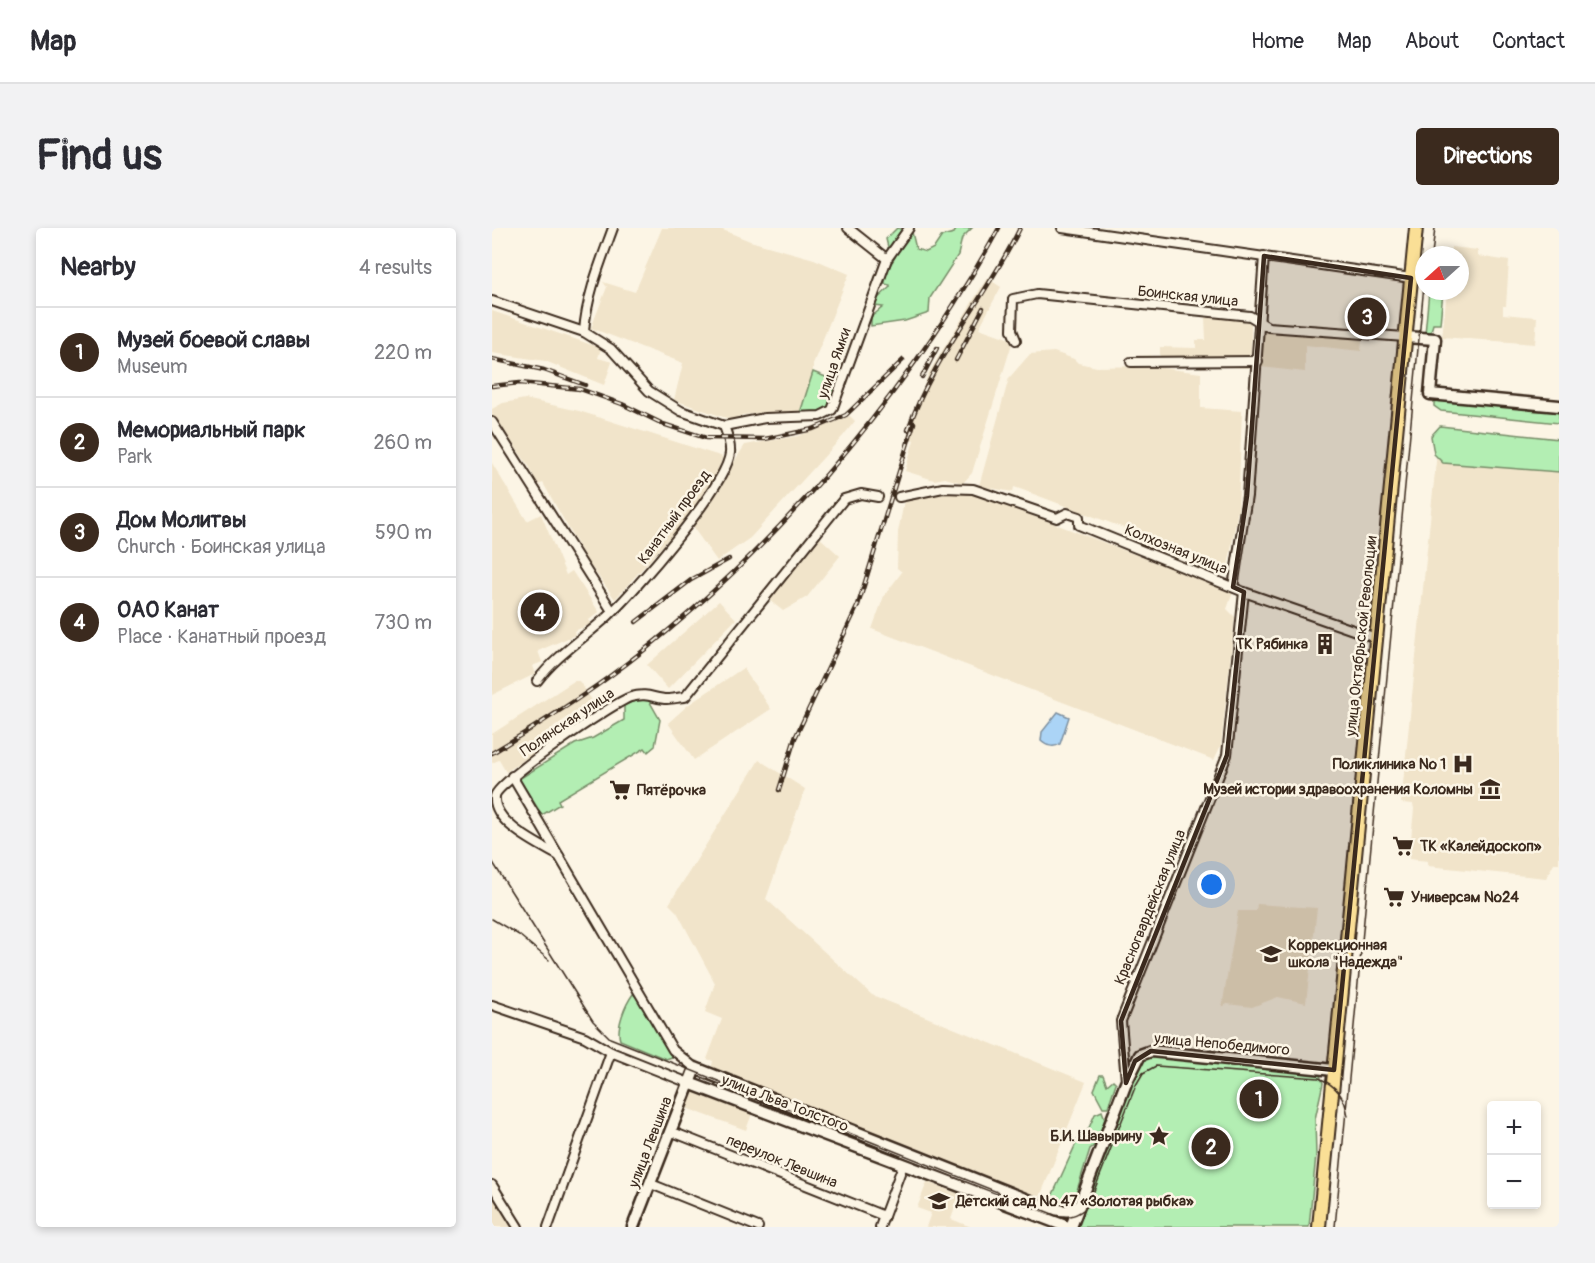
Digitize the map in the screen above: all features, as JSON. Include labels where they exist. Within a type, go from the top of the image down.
[{"type":"main road","name":"улица Октябрьской Революции","points":[[1319,1227],[1416,228]]},
{"type":"street","points":[[584,333],[585,320],[599,267],[613,228]]},
{"type":"street","points":[[848,228],[887,259]]},
{"type":"street","name":"улица Ямки","points":[[724,426],[765,418],[820,416],[831,410],[887,259],[909,228]]},
{"type":"street","points":[[1062,228],[1411,278]]},
{"type":"street","points":[[1233,587],[1247,496],[1264,256]]},
{"type":"street","name":"Боинская улица","points":[[1016,340],[1012,330],[1013,299],[1037,294],[1250,316],[1268,327],[1405,337]]},
{"type":"street","points":[[492,301],[584,333],[611,349],[649,391],[681,411],[724,426]]},
{"type":"street","points":[[1405,337],[1435,339],[1430,394],[1559,406]]},
{"type":"street","points":[[1131,362],[1258,361]]},
{"type":"street","points":[[492,422],[612,612]]},
{"type":"street","name":"Канатный проезд","points":[[537,681],[551,663],[612,612],[640,584],[726,467],[730,452],[724,426]]},
{"type":"street","name":"Колхозная улица","points":[[899,497],[926,489],[973,489],[1057,518],[1068,513],[1079,517],[1079,525],[1244,592],[1376,638]]},
{"type":"street","name":"Полянская улица","points":[[559,856],[519,834],[497,806],[495,796],[499,788],[512,776],[622,701],[651,694],[666,699],[685,697],[844,499],[861,494],[878,497]]},
{"type":"street","name":"Красногвардейская улица","points":[[1070,1227],[1126,1083],[1121,1021],[1227,755],[1244,592]]},
{"type":"street","points":[[512,776],[673,1050],[695,1068]]},
{"type":"street","name":"улица Льва Толстого","points":[[492,1005],[585,1037],[611,1052],[689,1083],[1070,1227]]},
{"type":"street","name":"улица Непобедимого","points":[[1126,1083],[1135,1061],[1140,1055],[1151,1051],[1334,1070]]},
{"type":"street","points":[[548,1227],[611,1052]]},
{"type":"street","name":"улица Левшина","points":[[633,1227],[695,1068]]},
{"type":"street","name":"улица Льва Толстого","points":[[695,1068],[1050,1209],[1067,1211],[1078,1207]]},
{"type":"street","name":"переулок Левшина","points":[[670,1131],[884,1216]]},
{"type":"street","points":[[880,1227],[903,1165]]},
{"type":"street","points":[[651,1184],[758,1227]]},
{"type":"street","points":[[492,1185],[518,1227]]},
{"type":"highlighted area","points":[[1264,256],[1411,278],[1334,1070],[1151,1051],[1135,1061],[1126,1083],[1121,1021],[1227,755],[1244,592],[1233,587],[1247,496]]},
{"type":"shaded area","points":[[662,228],[718,228],[750,241],[814,259],[849,274],[813,364],[813,372],[800,413],[769,412],[742,415],[732,420],[674,400],[683,363],[591,328],[607,287],[603,282],[635,292]]},
{"type":"shaded area","points":[[1469,249],[1478,250],[1478,256],[1509,261],[1506,306],[1503,306],[1503,314],[1537,317],[1535,344],[1442,337],[1446,300],[1469,300]]},
{"type":"shaded area","points":[[987,278],[1001,287],[979,328],[1013,340],[972,473],[963,483],[945,478],[934,480],[905,471],[914,440],[907,437],[928,374]]},
{"type":"shaded area","points":[[492,311],[601,348],[598,358],[612,362],[604,385],[545,361],[492,353]]},
{"type":"shaded area","points":[[1205,317],[1251,320],[1251,368],[1160,363],[1160,347],[1196,348],[1196,340],[1206,340]]},
{"type":"shaded area","points":[[1266,329],[1362,340],[1361,351],[1305,345],[1305,372],[1260,367],[1261,341]]},
{"type":"shaded area","points":[[1054,352],[1074,359],[1078,363],[1097,367],[1146,366],[1201,373],[1201,408],[1242,411],[1238,509],[1228,567],[1014,487],[1013,492],[979,486],[1009,378],[1030,354]]},
{"type":"shaded area","points":[[525,399],[579,411],[723,457],[713,482],[682,524],[615,599],[587,561],[543,483],[538,485],[529,466],[492,415],[492,409],[503,403]]},
{"type":"shaded area","points":[[850,416],[855,421],[843,436],[750,538],[717,561],[692,526],[745,445],[798,436]]},
{"type":"shaded area","points":[[1437,452],[1559,464],[1559,863],[1554,863],[1546,878],[1428,866],[1428,861],[1409,859],[1414,809],[1413,804],[1401,803]]},
{"type":"shaded area","points":[[492,463],[527,521],[541,514],[566,575],[572,571],[599,612],[589,620],[591,624],[574,631],[575,635],[538,651],[542,662],[532,666],[535,674],[492,695]]},
{"type":"shaded area","points":[[969,491],[1233,592],[1227,609],[1235,617],[1221,745],[1214,760],[872,629],[884,596],[902,572],[897,568],[898,532],[904,502],[921,497]]},
{"type":"shaded area","points":[[818,536],[840,556],[807,597],[783,611],[769,600],[770,597]]},
{"type":"shaded area","points":[[719,601],[736,619],[668,689],[647,665]]},
{"type":"shaded area","points":[[743,668],[771,709],[694,760],[668,723],[688,705]]},
{"type":"shaded area","points":[[574,681],[579,681],[592,700],[546,733],[550,743],[506,772],[499,760],[492,763],[492,734]]},
{"type":"shaded area","points":[[759,760],[805,789],[766,899],[872,995],[1086,1082],[1038,1202],[711,1070],[713,1061],[707,1059],[722,1019],[705,1012],[715,983],[677,912],[669,904]]},
{"type":"shaded area","name":"Коррекционная школа \"Надежда\"","points":[[1257,904],[1317,908],[1306,1003],[1278,997],[1252,1007],[1227,1004],[1222,1007],[1238,911],[1256,911]]},
{"type":"shaded area","points":[[694,1089],[753,1111],[746,1130],[686,1108]]},
{"type":"shaded area","name":"Детский сад № 47 «Золотая рыбка»","points":[[927,1182],[960,1194],[951,1219],[971,1227],[926,1227],[931,1213],[917,1208]]},
{"type":"shaded area","points":[[493,1194],[513,1227],[492,1227]]},
{"type":"green space","points":[[897,228],[912,232],[916,249],[926,252],[934,248],[942,236],[954,233],[957,228],[972,228],[962,238],[958,255],[930,298],[929,313],[905,321],[871,326],[871,317],[883,307],[875,306],[875,301],[890,287],[885,284],[886,272],[895,257],[889,251],[886,239]]},
{"type":"green space","points":[[1428,300],[1442,300],[1440,324],[1433,324],[1430,335],[1425,334]]},
{"type":"green space","points":[[813,372],[836,381],[831,407],[815,416],[800,413]]},
{"type":"green space","points":[[1434,400],[1559,410],[1559,423],[1441,411],[1434,406]]},
{"type":"green space","points":[[1440,426],[1559,439],[1559,472],[1443,463],[1434,454],[1431,436]]},
{"type":"green space","points":[[640,697],[647,697],[660,720],[655,746],[648,752],[645,748],[558,800],[560,804],[542,815],[519,779],[575,744],[593,738],[624,720],[624,706]]},
{"type":"green space","points":[[633,994],[640,1000],[672,1057],[666,1059],[620,1040],[619,1029],[622,1016]]},
{"type":"green space","points":[[1147,1055],[1320,1075],[1323,1083],[1315,1119],[1316,1155],[1309,1227],[1076,1227],[1137,1066]]},
{"type":"green space","points":[[1100,1075],[1103,1075],[1107,1085],[1113,1080],[1116,1083],[1108,1107],[1103,1107],[1094,1090]]},
{"type":"green space","points":[[1102,1111],[1105,1119],[1096,1144],[1090,1149],[1073,1203],[1064,1207],[1052,1205],[1049,1203],[1079,1137],[1084,1139],[1095,1114]]},
{"type":"water","points":[[1058,712],[1069,717],[1060,744],[1048,745],[1041,741],[1042,732]]},
{"type":"tram line","points":[[1433,246],[1435,228]]},
{"type":"tram line","points":[[1335,1227],[1423,300]]},
{"type":"tram line","points":[[492,861],[593,1021],[610,1038],[1055,1215],[1073,1215],[1088,1206],[1136,1085],[1143,1073],[1156,1066],[1319,1078],[1339,1093],[1345,1103],[1348,1116]]},
{"type":"tram line","points":[[492,919],[519,935],[549,960]]},
{"type":"railway","points":[[492,753],[592,689],[664,634],[721,584],[775,531],[875,415],[962,292],[999,228]]},
{"type":"railway","points":[[908,430],[931,377],[1020,228]]},
{"type":"railway","points":[[956,360],[983,308]]},
{"type":"railway","points":[[922,377],[937,348]]},
{"type":"railway","points":[[492,359],[544,370],[585,385]]},
{"type":"railway","points":[[492,386],[520,383],[580,389],[622,404],[663,424],[706,438],[765,439],[813,429],[846,415],[903,360]]},
{"type":"railway","points":[[779,790],[795,738],[858,605],[914,423]]},
{"type":"railway","points":[[636,622],[691,580],[729,559]]},
{"type":"place","name":"Дом Молитвы","points":[[1367,317]]},
{"type":"place","name":"ОАО Канат","points":[[540,612]]},
{"type":"place","name":"ТК Рябинка","points":[[1325,644]]},
{"type":"place","name":"Поликлиника № 1","points":[[1463,764]]},
{"type":"place","name":"Музей истории здравоохранения Коломны","points":[[1490,789]]},
{"type":"place","name":"Пятёрочка","points":[[620,790]]},
{"type":"place","name":"ТК «Калейдоскоп»","points":[[1403,846]]},
{"type":"place","name":"Универсам №24","points":[[1394,897]]},
{"type":"place","name":"Коррекционная школа \"Надежда\"","points":[[1271,954]]},
{"type":"place","name":"Музей боевой славы","points":[[1259,1099]]},
{"type":"place","name":"Б.И. Шавырину","points":[[1159,1136]]},
{"type":"place","name":"Мемориальный парк","points":[[1211,1147]]},
{"type":"place","name":"Детский сад № 47 «Золотая рыбка»","points":[[939,1201]]}]
